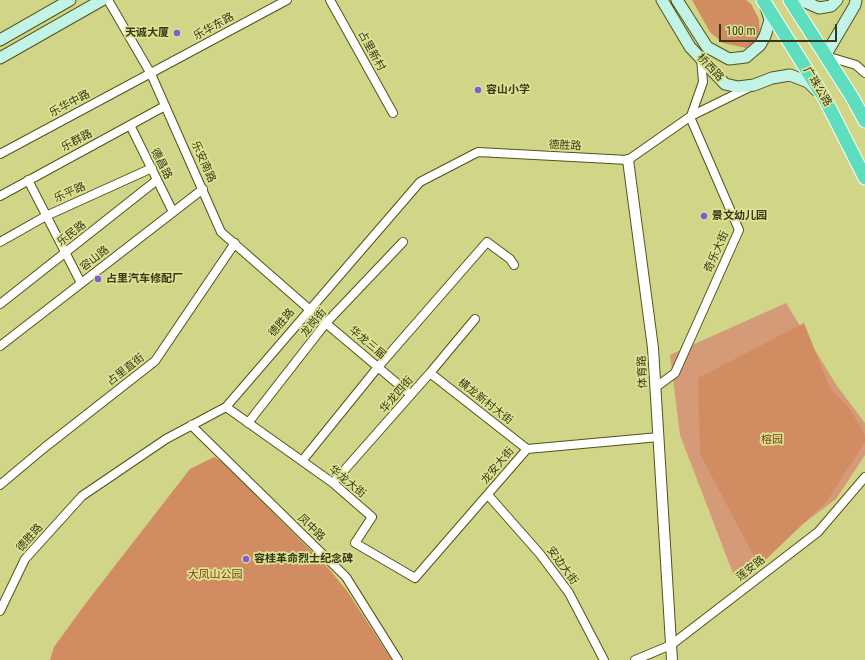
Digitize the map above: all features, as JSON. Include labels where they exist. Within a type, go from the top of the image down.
[{"type":"highway","name":"广珠公路","points":[[790,0],[852,97],[865,121]]},
{"type":"highway","name":"广珠公路","points":[[764,1],[825,99],[865,178]]},
{"type":"main road","points":[[0,40],[70,0]]},
{"type":"main road","points":[[0,58],[102,0]]},
{"type":"main road","name":"桥西路","points":[[662,0],[690,47],[725,84],[738,87],[754,85],[772,78],[790,75],[808,82],[825,99]]},
{"type":"main road","name":"桥西路","points":[[677,0],[707,47],[724,56],[736,59],[746,57],[753,53],[765,36],[770,20],[764,1]]},
{"type":"main road","points":[[801,0],[818,8],[831,6],[836,0]]},
{"type":"main road","points":[[825,56],[855,5],[856,0]]},
{"type":"street","name":"乐安南路","points":[[108,0],[151,74],[222,232],[309,309]]},
{"type":"street","name":"乐华东路","points":[[151,74],[287,0]]},
{"type":"street","name":"占里新村","points":[[330,0],[393,113]]},
{"type":"street","points":[[825,56],[856,65],[865,73]]},
{"type":"street","points":[[691,116],[703,82],[700,58]]},
{"type":"street","name":"乐华中路","points":[[0,154],[151,74]]},
{"type":"street","points":[[628,160],[691,116],[754,85]]},
{"type":"street","name":"乐群路","points":[[0,196],[165,106]]},
{"type":"street","name":"奇乐大街","points":[[656,387],[675,373],[739,230],[691,116]]},
{"type":"street","name":"德昌路","points":[[130,125],[173,212]]},
{"type":"street","name":"德胜路","points":[[0,611],[25,559],[82,496],[122,467],[166,439],[226,407],[420,182],[478,152],[628,160]]},
{"type":"street","name":"体育路","points":[[628,160],[650,316],[656,387],[672,660]]},
{"type":"street","name":"乐平路","points":[[0,242],[46,216],[152,168]]},
{"type":"street","points":[[28,180],[81,283]]},
{"type":"street","name":"乐民路","points":[[0,304],[158,180]]},
{"type":"street","name":"容山路","points":[[0,346],[203,189]]},
{"type":"street","name":"龙岗街","points":[[248,423],[326,324],[403,242]]},
{"type":"street","points":[[302,461],[378,367],[487,242],[510,259],[514,265]]},
{"type":"street","name":"占里直街","points":[[0,485],[44,448],[155,361],[235,243]]},
{"type":"street","name":"华龙三届","points":[[309,309],[411,395]]},
{"type":"street","name":"华龙四街","points":[[333,483],[430,374],[475,319]]},
{"type":"street","name":"横龙新村大街","points":[[430,374],[527,449]]},
{"type":"street","name":"华龙大街","points":[[226,407],[333,483],[372,517],[355,543],[414,578]]},
{"type":"street","name":"凤中路","points":[[191,425],[346,577],[398,660]]},
{"type":"street","name":"龙安大街","points":[[414,578],[527,449],[659,437]]},
{"type":"street","name":"莲安路","points":[[635,660],[671,645],[818,532],[865,477]]},
{"type":"street","name":"安边大街","points":[[488,495],[540,554],[569,593],[604,660]]},
{"type":"green space","points":[[692,0],[746,0],[751,4],[759,19],[760,40],[746,48],[723,43],[710,32]]},
{"type":"green space","name":"榕园","points":[[786,303],[837,386],[865,423],[865,455],[836,499],[734,576],[680,435],[670,355]]},
{"type":"green space","name":"榕园","points":[[804,323],[830,388],[850,409],[865,435],[865,442],[827,501],[759,566],[700,454],[698,378]]},
{"type":"green space","name":"大凤山公园","points":[[214,457],[224,463],[329,569],[347,591],[392,660],[50,660],[54,647],[86,603],[190,469]]},
{"type":"place","name":"天诚大厦","points":[[177,33]]},
{"type":"place","name":"容山小学","points":[[478,90]]},
{"type":"place","name":"景文幼儿园","points":[[704,216]]},
{"type":"place","name":"占里汽车修配厂","points":[[98,279]]},
{"type":"place","name":"容桂革命烈士纪念碑","points":[[246,559]]}]
